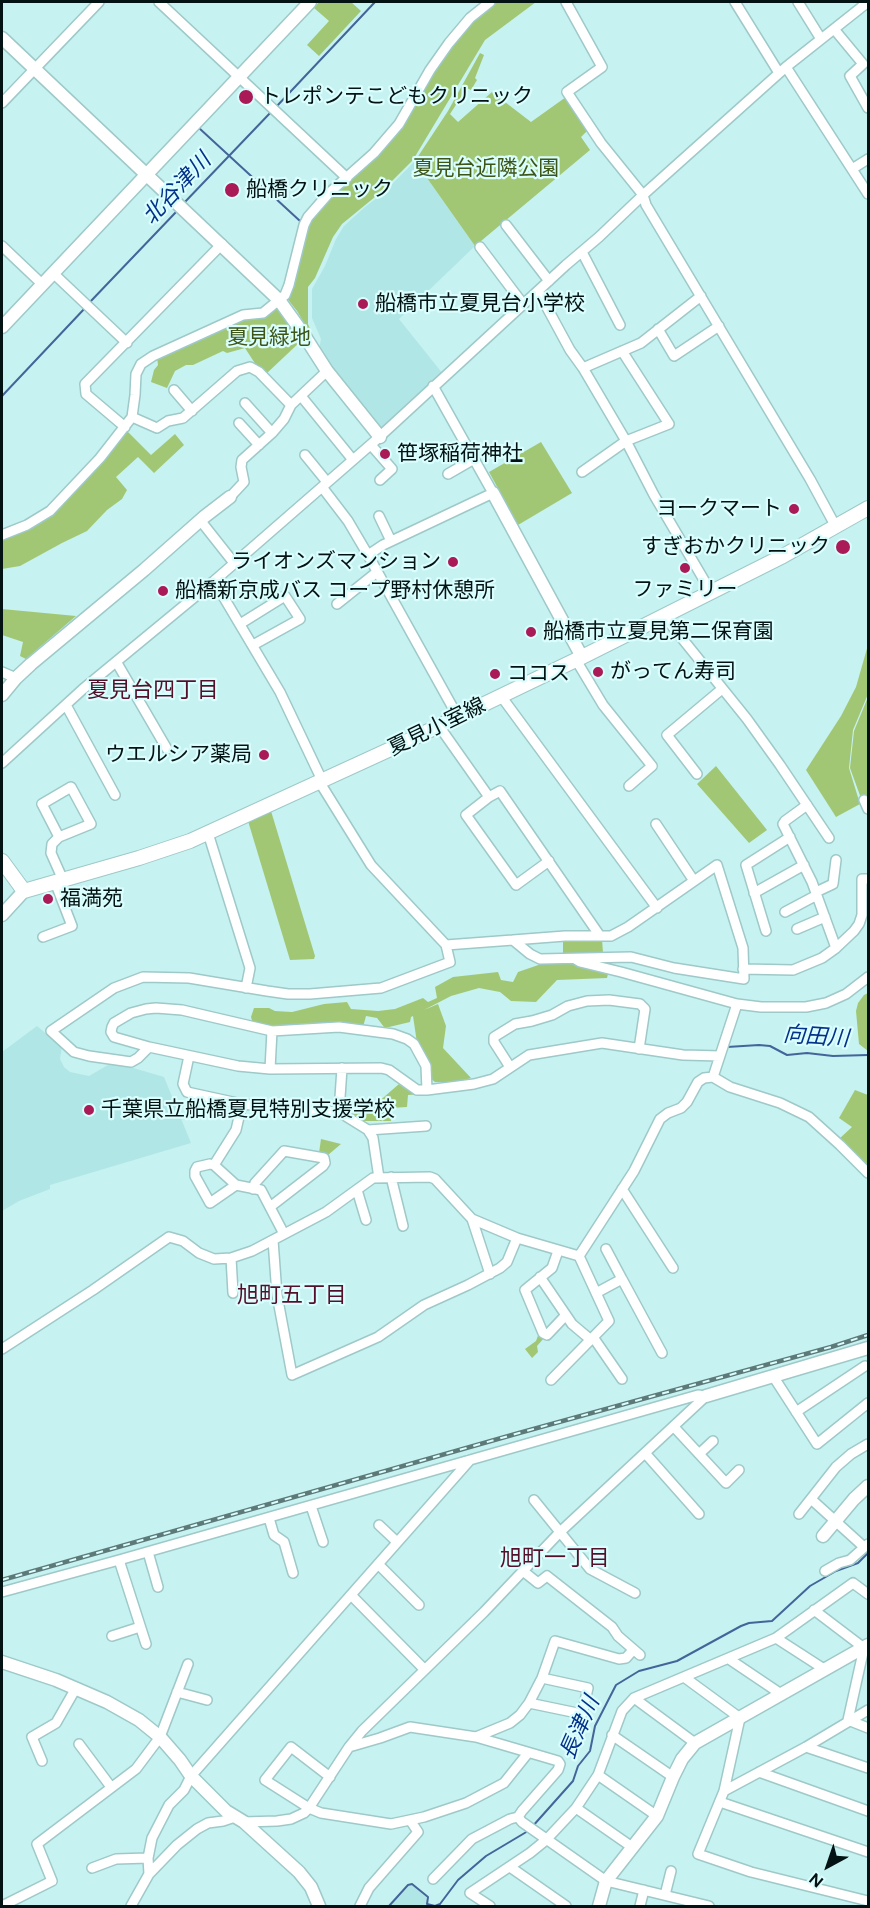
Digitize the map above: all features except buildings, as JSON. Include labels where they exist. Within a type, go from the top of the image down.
[{"type":"main road","name":"夏見小室線","points":[[24,891],[161,851],[208,833],[579,658],[836,528],[868,508]]},
{"type":"main road","points":[[2,861],[24,891]]},
{"type":"street","points":[[2,103],[99,2]]},
{"type":"street","points":[[159,2],[347,178]]},
{"type":"street","points":[[2,327],[310,2]]},
{"type":"street","points":[[2,536],[50,511],[100,458],[132,417],[136,374],[141,364],[153,356],[243,315],[263,313],[285,295],[308,217],[329,193],[374,153],[399,124],[448,43],[470,18],[490,2]]},
{"type":"street","points":[[566,2],[602,67],[567,92],[601,143],[643,195],[646,205],[810,479],[836,528]]},
{"type":"street","points":[[735,2],[868,194]]},
{"type":"street","points":[[798,2],[821,39]]},
{"type":"street","points":[[2,763],[66,705],[214,581],[375,441],[783,70],[868,4]]},
{"type":"street","points":[[834,29],[862,64],[850,76],[868,108]]},
{"type":"street","points":[[2,38],[279,300],[392,469],[380,480]]},
{"type":"street","points":[[852,169],[868,159]]},
{"type":"street","points":[[506,225],[549,281]]},
{"type":"street","points":[[125,427],[86,394],[85,384],[222,244]]},
{"type":"street","points":[[2,246],[42,284]]},
{"type":"street","points":[[480,247],[524,304]]},
{"type":"street","points":[[582,252],[620,325]]},
{"type":"street","points":[[53,273],[127,343]]},
{"type":"street","points":[[538,291],[711,592]]},
{"type":"street","points":[[583,368],[641,343],[701,296]]},
{"type":"street","points":[[658,329],[674,356],[719,326]]},
{"type":"street","points":[[582,472],[626,441],[669,424],[622,351]]},
{"type":"street","points":[[132,417],[157,428],[168,421],[183,418],[237,371],[250,367],[259,372],[291,405]]},
{"type":"street","points":[[2,695],[16,678],[200,520],[230,497],[244,482],[241,466],[243,460],[272,433],[284,419],[291,405],[327,371]]},
{"type":"street","points":[[433,386],[493,493],[603,705],[652,766],[629,786]]},
{"type":"street","points":[[174,390],[192,411]]},
{"type":"street","points":[[301,396],[353,460]]},
{"type":"street","points":[[245,403],[272,433]]},
{"type":"street","points":[[239,423],[259,445]]},
{"type":"street","points":[[305,455],[368,555],[458,717]]},
{"type":"street","points":[[448,474],[474,459]]},
{"type":"street","points":[[368,555],[391,541],[493,493]]},
{"type":"street","points":[[379,516],[391,541]]},
{"type":"street","points":[[200,520],[234,563]]},
{"type":"street","points":[[337,604],[377,572]]},
{"type":"street","points":[[149,1047],[131,1062],[88,1056],[74,1052],[51,1031],[114,988],[143,977],[189,978],[288,994],[310,994],[381,988],[450,962],[446,945],[371,865],[322,786],[305,743],[280,692],[214,581]]},
{"type":"street","points":[[240,624],[285,596],[300,620],[253,645]]},
{"type":"street","points":[[664,616],[780,765],[829,838]]},
{"type":"street","points":[[117,663],[167,749]]},
{"type":"street","points":[[2,672],[16,678]]},
{"type":"street","points":[[697,774],[667,735],[722,688]]},
{"type":"street","points":[[501,696],[657,908]]},
{"type":"street","points":[[66,705],[115,795]]},
{"type":"street","points":[[439,726],[489,797]]},
{"type":"street","points":[[43,937],[72,926],[51,854],[52,844],[59,837],[91,824],[71,788],[42,804],[59,837]]},
{"type":"street","points":[[549,861],[516,885],[466,815],[500,790],[549,861],[600,936]]},
{"type":"street","points":[[864,800],[868,809]]},
{"type":"street","points":[[807,805],[783,824],[817,894],[836,948]]},
{"type":"street","points":[[656,824],[694,881]]},
{"type":"street","points":[[208,833],[249,968],[246,988]]},
{"type":"street","points":[[766,931],[746,865],[790,837]]},
{"type":"street","points":[[785,912],[833,884],[836,860]]},
{"type":"street","points":[[446,945],[513,940],[611,936],[657,908],[717,865],[743,948],[744,980],[674,968],[631,957],[540,959],[513,940]]},
{"type":"street","points":[[754,894],[804,865]]},
{"type":"street","points":[[743,969],[793,970],[822,958],[836,948],[859,924],[862,915],[862,879],[868,879]]},
{"type":"street","points":[[2,915],[24,891]]},
{"type":"street","points":[[797,929],[825,917]]},
{"type":"street","points":[[573,958],[580,962],[737,1004],[761,1007],[806,1007],[826,1003],[846,994],[868,977]]},
{"type":"street","points":[[510,1067],[494,1042],[494,1037],[515,1024],[532,1022],[568,1006],[587,1001],[609,1000],[640,1004],[645,1009],[639,1049]]},
{"type":"street","points":[[713,1077],[737,1004]]},
{"type":"street","points":[[427,1090],[426,1066],[414,1044],[407,1039],[376,1031],[339,1027],[272,1031],[170,1009],[146,1009],[131,1013],[114,1023],[111,1032],[114,1037],[149,1047],[238,1066],[270,1070],[381,1068],[389,1070],[417,1090],[427,1090],[474,1084],[493,1079],[529,1055],[587,1044],[602,1043],[683,1055],[720,1056]]},
{"type":"street","points":[[270,1070],[272,1031]]},
{"type":"street","points":[[189,1056],[183,1084],[187,1092],[242,1104],[339,1112],[368,1130],[373,1138],[379,1178]]},
{"type":"street","points":[[339,1112],[342,1068]]},
{"type":"street","points":[[579,1257],[634,1171],[660,1119],[681,1108],[692,1096],[698,1082],[704,1078],[713,1077],[736,1089],[780,1103],[809,1117],[868,1173]]},
{"type":"street","points":[[214,1165],[236,1130],[242,1104]]},
{"type":"street","points":[[368,1130],[426,1126]]},
{"type":"street","points":[[254,1189],[255,1183],[284,1150],[324,1158],[323,1166],[270,1208]]},
{"type":"street","points":[[236,1185],[210,1203],[195,1176],[195,1171],[197,1167],[214,1165],[236,1185],[261,1190],[284,1234]]},
{"type":"street","points":[[391,1177],[403,1226]]},
{"type":"street","points":[[2,1349],[169,1237],[183,1241],[199,1253],[214,1259],[231,1258],[252,1251],[326,1212],[373,1178],[435,1179],[472,1219],[517,1238],[579,1257],[609,1321],[551,1380]]},
{"type":"street","points":[[622,1189],[673,1268]]},
{"type":"street","points":[[357,1190],[366,1220]]},
{"type":"street","points":[[472,1219],[490,1274]]},
{"type":"street","points":[[273,1240],[277,1295],[292,1375],[378,1337],[424,1305],[500,1269],[507,1262],[517,1238]]},
{"type":"street","points":[[606,1249],[662,1353]]},
{"type":"street","points":[[558,1251],[552,1268],[525,1290],[543,1333],[547,1335],[566,1315]]},
{"type":"street","points":[[231,1258],[233,1293]]},
{"type":"street","points":[[540,1277],[572,1324],[592,1339],[622,1379]]},
{"type":"street","points":[[596,1293],[622,1279]]},
{"type":"street","points":[[2,1592],[698,1395],[706,1396],[862,1350],[867,1369],[796,1412]]},
{"type":"street","points":[[773,1376],[817,1444],[868,1403]]},
{"type":"street","points":[[131,1906],[148,1874],[177,1845],[208,1823],[291,1819],[304,1813],[362,1731],[561,1532],[706,1396]]},
{"type":"street","points":[[674,1427],[726,1483],[739,1470]]},
{"type":"street","points":[[699,1454],[713,1441]]},
{"type":"street","points":[[799,1514],[836,1467],[851,1454],[868,1444]]},
{"type":"street","points":[[645,1453],[699,1514]]},
{"type":"street","points":[[148,1874],[152,1838],[169,1805],[184,1790],[191,1776],[470,1460]]},
{"type":"street","points":[[823,1536],[861,1491],[868,1486]]},
{"type":"street","points":[[811,1499],[835,1522],[866,1545],[850,1560],[825,1571]]},
{"type":"street","points":[[534,1500],[590,1569],[635,1593]]},
{"type":"street","points":[[311,1506],[323,1542]]},
{"type":"street","points":[[269,1518],[274,1535],[284,1542],[293,1573]]},
{"type":"street","points":[[379,1525],[397,1542]]},
{"type":"street","points":[[148,1552],[158,1587]]},
{"type":"street","points":[[119,1560],[146,1644]]},
{"type":"street","points":[[378,1564],[419,1605]]},
{"type":"street","points":[[476,1737],[510,1723],[520,1715],[542,1678],[555,1641],[619,1659],[637,1652],[618,1636],[612,1627],[547,1576],[538,1583],[523,1570]]},
{"type":"street","points":[[490,1906],[470,1893],[530,1853],[546,1840],[576,1808],[598,1775],[622,1711],[634,1698],[776,1638],[853,1583],[868,1594]]},
{"type":"street","points":[[351,1595],[424,1669]]},
{"type":"street","points":[[814,1610],[866,1646]]},
{"type":"street","points":[[112,1636],[140,1627]]},
{"type":"street","points":[[776,1638],[824,1669]]},
{"type":"street","points":[[599,1906],[606,1881],[657,1816],[682,1759],[695,1743],[866,1646]]},
{"type":"street","points":[[848,1720],[866,1646]]},
{"type":"street","points":[[729,1659],[781,1694]]},
{"type":"street","points":[[2,1662],[75,1688],[139,1720],[160,1737],[191,1776],[226,1811],[284,1857],[299,1872],[311,1887],[319,1906]]},
{"type":"street","points":[[2,1906],[52,1881],[37,1844],[136,1770],[160,1737],[188,1664]]},
{"type":"street","points":[[684,1677],[740,1718]]},
{"type":"street","points":[[529,1703],[582,1714],[588,1688],[542,1678]]},
{"type":"street","points":[[42,1761],[32,1737],[56,1723],[75,1688]]},
{"type":"street","points":[[177,1692],[207,1700]]},
{"type":"street","points":[[634,1698],[695,1743]]},
{"type":"street","points":[[724,1791],[806,1747],[868,1710]]},
{"type":"street","points":[[740,1718],[724,1791],[698,1854],[751,1872],[868,1901]]},
{"type":"street","points":[[848,1720],[868,1728]]},
{"type":"street","points":[[349,1747],[410,1727],[476,1737],[558,1761],[561,1764],[518,1817],[472,1839],[433,1879]]},
{"type":"street","points":[[612,1735],[673,1777]]},
{"type":"street","points":[[79,1744],[111,1787]]},
{"type":"street","points":[[330,1777],[291,1747],[265,1780],[309,1808],[332,1815],[391,1824],[466,1803],[504,1783],[528,1753]]},
{"type":"street","points":[[806,1747],[868,1768]]},
{"type":"street","points":[[759,1772],[868,1811]]},
{"type":"street","points":[[598,1775],[657,1816]]},
{"type":"street","points":[[720,1802],[868,1852]]},
{"type":"street","points":[[576,1808],[632,1847]]},
{"type":"street","points":[[518,1817],[546,1840],[606,1881],[709,1906]]},
{"type":"street","points":[[360,1906],[369,1888],[418,1832],[410,1820]]},
{"type":"street","points":[[92,1868],[116,1859],[148,1858]]},
{"type":"street","points":[[510,1867],[566,1906]]},
{"type":"street","points":[[665,1895],[671,1871]]},
{"type":"street","points":[[640,1906],[644,1890]]},
{"type":"shaded area","name":"船橋市立夏見台小学校","points":[[415,161],[475,246],[399,319],[443,374],[380,429],[340,381],[319,350],[321,339],[312,318],[312,289],[344,226],[382,194]]},
{"type":"shaded area","name":"千葉県立船橋夏見特別支援学校","points":[[37,1026],[62,1047],[60,1059],[70,1072],[89,1076],[113,1062],[164,1077],[191,1143],[50,1185],[50,1189],[19,1201],[2,1211],[2,1052]]},
{"type":"shaded area","points":[[412,1885],[426,1897],[426,1904],[434,1906],[390,1906],[409,1886]]},
{"type":"green space","points":[[319,2],[351,2],[361,11],[319,56],[307,45],[329,21],[314,8]]},
{"type":"green space","name":"夏見緑地","points":[[492,2],[536,2],[485,40],[413,160],[381,192],[342,224],[333,237],[315,278],[308,287],[308,324],[315,341],[286,297],[307,226],[316,211],[376,155],[450,44]]},
{"type":"green space","name":"夏見台近隣公園","points":[[480,53],[484,55],[475,78],[477,80],[471,90],[467,88],[450,114],[458,122],[492,92],[531,122],[566,97],[588,130],[581,137],[590,150],[475,246],[415,161],[448,111]]},
{"type":"green space","name":"夏見緑地","points":[[276,306],[301,341],[266,374],[256,365],[245,348],[227,353],[223,351],[193,365],[186,365],[175,371],[167,388],[151,382],[158,365],[157,357],[243,318]]},
{"type":"green space","points":[[127,431],[151,455],[175,434],[184,445],[154,473],[138,457],[116,477],[127,490],[122,499],[107,510],[87,531],[20,566],[2,569],[2,538],[28,528],[103,460]]},
{"type":"green space","points":[[541,442],[572,493],[518,525],[489,472]]},
{"type":"green space","points":[[2,609],[76,616],[26,659],[20,656],[23,642],[2,635]]},
{"type":"green space","points":[[868,645],[868,694],[853,730],[849,768],[860,804],[836,817],[806,770],[841,716],[856,687]]},
{"type":"green space","points":[[868,697],[868,803],[862,801],[850,768],[854,731]]},
{"type":"green space","points":[[716,766],[767,830],[749,843],[697,784]]},
{"type":"green space","points":[[271,811],[314,959],[290,960],[248,821]]},
{"type":"green space","points":[[602,939],[603,953],[563,955],[563,940]]},
{"type":"green space","points":[[550,961],[573,961],[608,974],[607,978],[557,980],[536,1002],[511,1001],[500,992],[479,988],[451,996],[424,1010],[438,1004],[446,1026],[443,1048],[471,1078],[459,1082],[435,1082],[431,1079],[430,1063],[417,1043],[413,1016],[410,1022],[389,1027],[384,1027],[377,1018],[366,1016],[363,1027],[275,1029],[253,1024],[251,1017],[254,1008],[292,1012],[324,1004],[347,1002],[351,1009],[378,1011],[395,1009],[423,998],[428,1002],[437,998],[435,987],[453,977],[498,972],[501,980],[513,982],[518,972]]},
{"type":"green space","points":[[868,993],[868,1051],[859,1044],[856,1011],[858,1003]]},
{"type":"green space","points":[[399,1084],[408,1090],[423,1094],[408,1095],[407,1107],[390,1108],[391,1121],[362,1121],[344,1110],[369,1110]]},
{"type":"green space","points":[[855,1090],[868,1095],[868,1168],[839,1139],[852,1127],[839,1118]]},
{"type":"green space","points":[[321,1139],[341,1144],[328,1155],[319,1153]]},
{"type":"green space","points":[[539,1333],[544,1338],[537,1346],[538,1352],[532,1358],[525,1349],[536,1341]]},
{"type":"waterway","name":"北谷津川","points":[[276,107],[375,2]]},
{"type":"waterway","name":"北谷津川","points":[[183,204],[272,111]]},
{"type":"waterway","points":[[199,128],[300,221]]},
{"type":"waterway","name":"北谷津川","points":[[90,302],[177,211]]},
{"type":"waterway","name":"北谷津川","points":[[2,396],[86,307]]},
{"type":"waterway","name":"向田川","points":[[727,1047],[770,1046],[787,1055],[807,1053],[833,1056],[868,1055]]},
{"type":"waterway","name":"長津川","points":[[532,1827],[573,1781],[578,1766],[590,1751],[595,1726],[616,1685],[639,1671],[677,1661],[741,1626],[772,1621],[810,1586],[836,1571],[858,1563],[868,1553]]},
{"type":"waterway","name":"長津川","points":[[389,1906],[408,1885],[412,1884],[428,1897],[427,1904],[435,1906],[440,1904],[458,1880],[486,1856],[528,1831]]},
{"type":"railway","points":[[2,1580],[868,1335]]},
{"type":"place","name":"トレポンテこどもクリニック","points":[[246,97]]},
{"type":"place","name":"船橋クリニック","points":[[232,190]]},
{"type":"place","name":"船橋市立夏見台小学校","points":[[363,304]]},
{"type":"place","name":"笹塚稲荷神社","points":[[385,454]]},
{"type":"place","name":"ヨークマート","points":[[794,509]]},
{"type":"place","name":"すぎおかクリニック","points":[[843,547]]},
{"type":"place","name":"ライオンズマンション","points":[[453,562]]},
{"type":"place","name":"ファミリー","points":[[685,568]]},
{"type":"place","name":"船橋新京成バス コープ野村休憩所","points":[[163,591]]},
{"type":"place","name":"船橋市立夏見第二保育園","points":[[531,632]]},
{"type":"place","name":"がってん寿司","points":[[598,672]]},
{"type":"place","name":"ココス","points":[[495,674]]},
{"type":"place","name":"ウエルシア薬局","points":[[264,755]]},
{"type":"place","name":"福満苑","points":[[48,899]]},
{"type":"place","name":"千葉県立船橋夏見特別支援学校","points":[[89,1110]]},
{"type":"district","name":"夏見台四丁目","points":[[153,691]]},
{"type":"district","name":"旭町五丁目","points":[[292,1296]]},
{"type":"district","name":"旭町一丁目","points":[[555,1559]]}]
